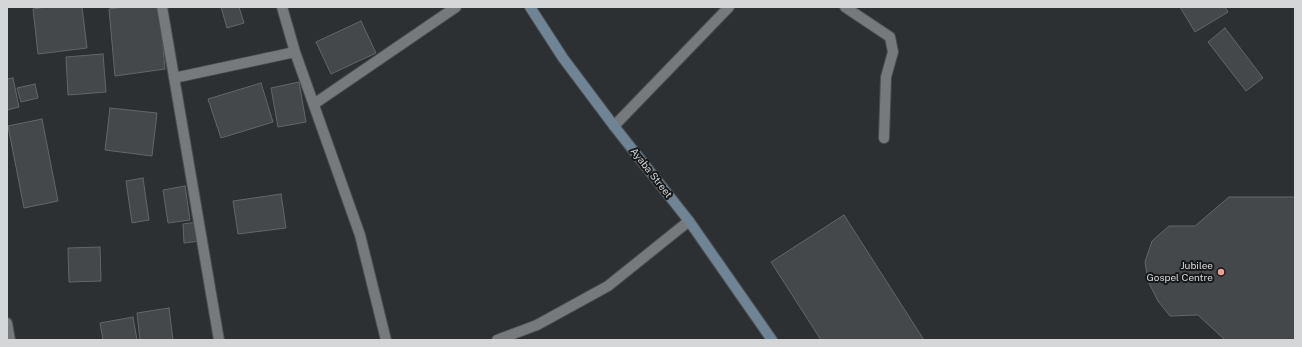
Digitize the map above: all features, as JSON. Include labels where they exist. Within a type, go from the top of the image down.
[{"type":"main road","name":"Ayaba Street","points":[[530,7],[563,58],[614,126],[689,221],[772,340]]},
{"type":"street","points":[[162,7],[219,340]]},
{"type":"street","points":[[282,7],[295,52],[360,235],[386,340]]},
{"type":"street","points":[[314,104],[456,7]]},
{"type":"street","points":[[614,126],[729,7]]},
{"type":"street","points":[[845,7],[890,37],[893,52],[886,77],[884,138]]},
{"type":"street","points":[[174,78],[295,52]]},
{"type":"street","points":[[497,340],[537,325],[608,286],[689,221]]},
{"type":"street","points":[[7,323],[10,340]]},
{"type":"building","points":[[46,7],[82,7],[87,48],[38,54],[33,9]]},
{"type":"building","points":[[124,7],[159,7],[165,69],[115,76],[109,9]]},
{"type":"building","points":[[221,7],[239,7],[244,23],[227,28]]},
{"type":"building","points":[[1180,7],[1225,7],[1228,12],[1195,32]]},
{"type":"building","points":[[361,21],[376,53],[331,74],[316,42]]},
{"type":"building","points":[[1225,28],[1263,78],[1246,91],[1208,42]]},
{"type":"building","points":[[103,54],[106,92],[68,95],[66,57]]},
{"type":"building","points":[[13,78],[19,107],[7,110],[7,79]]},
{"type":"building","points":[[299,82],[306,122],[278,127],[271,88]]},
{"type":"building","points":[[261,83],[273,122],[221,138],[208,99]]},
{"type":"building","points":[[35,84],[38,98],[21,102],[17,88]]},
{"type":"building","points":[[110,108],[157,113],[152,156],[105,150]]},
{"type":"building","points":[[42,119],[58,201],[24,208],[8,126]]},
{"type":"building","points":[[143,178],[149,220],[132,223],[126,181]]},
{"type":"building","points":[[185,186],[190,220],[168,223],[163,190]]},
{"type":"building","points":[[281,194],[286,228],[238,234],[233,201]]},
{"type":"building","name":"Jubilee Gospel Centre","points":[[1229,197],[1295,197],[1295,340],[1225,340],[1198,315],[1170,316],[1158,301],[1148,281],[1145,262],[1152,241],[1169,226],[1195,226]]},
{"type":"building","points":[[844,215],[924,340],[821,340],[771,262]]},
{"type":"building","points":[[198,222],[200,241],[184,243],[183,224]]},
{"type":"building","points":[[100,247],[101,281],[69,282],[68,248]]},
{"type":"building","points":[[169,308],[173,340],[140,340],[137,313]]},
{"type":"building","points":[[133,317],[137,340],[103,340],[100,323]]},
{"type":"place","name":"Jubilee Gospel Centre","points":[[1221,272]]}]
